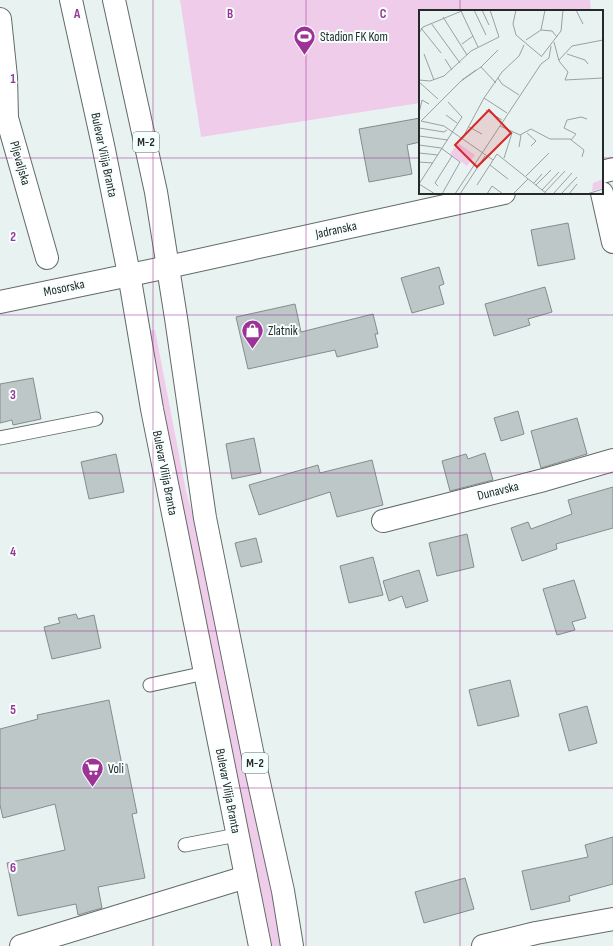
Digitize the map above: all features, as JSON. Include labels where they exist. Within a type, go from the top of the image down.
[{"type":"main road","name":"Bulevar Vilija Branta","points":[[71,0],[103,145],[129,274],[152,409],[260,946]]},
{"type":"main road","name":"M-2","points":[[114,0],[156,192],[205,518],[251,744],[283,891],[292,946]]},
{"type":"main road","name":"Pljevaljska","points":[[0,19],[6,77],[7,118],[47,258]]},
{"type":"main road","points":[[603,172],[613,170]]},
{"type":"main road","name":"Jadranska","points":[[129,274],[499,194]]},
{"type":"main road","points":[[602,194],[613,242]]},
{"type":"main road","name":"Mosorska","points":[[0,302],[129,274]]},
{"type":"main road","name":"Dunavska","points":[[383,521],[544,480],[613,460]]},
{"type":"main road","points":[[22,946],[246,877]]},
{"type":"main road","points":[[483,946],[536,933],[613,919]]},
{"type":"lane","points":[[0,438],[96,419]]},
{"type":"lane","points":[[150,685],[204,673]]},
{"type":"lane","points":[[185,845],[237,835]]},
{"type":"shaded area","name":"Stadion FK Kom","points":[[180,0],[590,0],[591,10],[419,10],[419,103],[201,137]]},
{"type":"shaded area","points":[[155,330],[186,491],[202,548],[287,946],[272,946],[148,331]]},
{"type":"building","points":[[419,118],[419,142],[407,145],[412,174],[369,182],[359,129]]},
{"type":"building","points":[[568,223],[575,259],[538,266],[531,230]]},
{"type":"building","points":[[439,267],[444,284],[439,286],[444,304],[412,313],[401,278]]},
{"type":"building","points":[[545,287],[552,312],[528,319],[530,325],[494,336],[485,304]]},
{"type":"building","points":[[295,304],[301,332],[373,314],[378,334],[375,334],[378,347],[337,357],[335,350],[248,369],[236,317]]},
{"type":"building","points":[[33,378],[41,419],[13,425],[12,420],[0,423],[0,384]]},
{"type":"building","points":[[518,411],[524,434],[501,441],[494,418]]},
{"type":"building","points":[[577,418],[587,454],[541,468],[531,431]]},
{"type":"building","points":[[254,438],[261,473],[232,479],[226,444]]},
{"type":"building","points":[[485,453],[493,480],[450,491],[442,461],[466,454],[468,459]]},
{"type":"building","points":[[116,454],[124,492],[89,499],[81,462]]},
{"type":"building","points":[[372,460],[383,505],[337,517],[330,492],[259,515],[249,485],[318,465],[320,473]]},
{"type":"building","points":[[613,487],[613,528],[556,544],[557,549],[522,561],[511,528],[528,522],[531,529],[572,514],[568,500]]},
{"type":"building","points":[[467,534],[474,567],[437,576],[429,543]]},
{"type":"building","points":[[256,538],[262,562],[241,567],[235,543]]},
{"type":"building","points":[[373,557],[383,595],[349,603],[340,566]]},
{"type":"building","points":[[419,570],[428,601],[406,608],[402,596],[389,601],[383,581]]},
{"type":"building","points":[[574,580],[586,618],[572,622],[575,630],[557,635],[543,589]]},
{"type":"building","points":[[76,614],[78,619],[94,615],[101,648],[52,659],[44,627],[60,623],[58,618]]},
{"type":"building","points":[[510,680],[519,716],[478,726],[469,690]]},
{"type":"building","name":"Voli","points":[[109,700],[122,765],[127,764],[137,813],[132,814],[145,878],[98,887],[102,908],[78,915],[76,904],[18,916],[7,863],[65,850],[55,804],[3,818],[0,805],[0,729],[38,719],[37,715]]},
{"type":"building","points":[[587,706],[597,743],[569,751],[559,714]]},
{"type":"building","points":[[613,837],[613,884],[569,896],[570,901],[531,910],[522,871],[588,857],[585,845]]},
{"type":"building","points":[[465,878],[474,909],[424,923],[415,892]]},
{"type":"place","name":"Stadion FK Kom","points":[[305,56]]},
{"type":"place","name":"Zlatnik","points":[[253,350]]},
{"type":"place","name":"Voli","points":[[92,788]]}]
